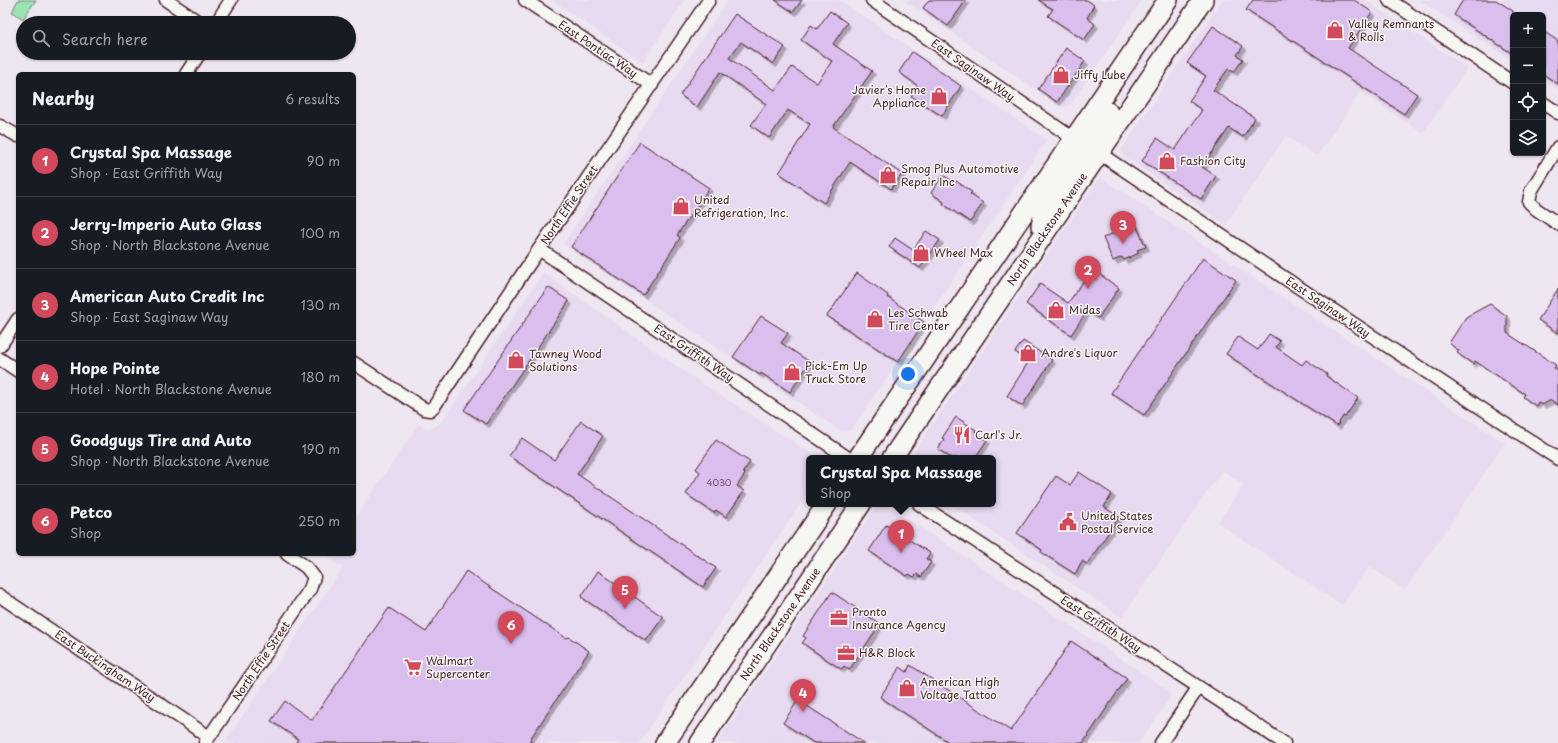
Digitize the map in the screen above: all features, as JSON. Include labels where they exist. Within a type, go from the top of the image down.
[{"type":"main road","points":[[860,455],[1168,0]]},
{"type":"main road","name":"North Blackstone Avenue","points":[[894,455],[1203,0]]},
{"type":"main road","points":[[1099,153],[1093,147],[1092,140],[1096,128],[1118,97],[1119,86],[1116,76]]},
{"type":"main road","points":[[1038,243],[1044,212],[1079,155],[1080,146],[1074,139]]},
{"type":"main road","points":[[665,743],[824,507]]},
{"type":"main road","name":"North Blackstone Avenue","points":[[700,743],[859,507]]},
{"type":"street","points":[[166,0],[190,16]]},
{"type":"street","points":[[221,16],[231,0]]},
{"type":"street","name":"East Pontiac Way","points":[[525,0],[652,85]]},
{"type":"street","name":"North Effie Street","points":[[356,364],[418,406],[430,410],[436,405],[539,249],[709,0]]},
{"type":"street","name":"East Saginaw Way","points":[[872,0],[1074,139]]},
{"type":"street","points":[[1389,0],[1510,81]]},
{"type":"street","points":[[187,72],[195,60]]},
{"type":"street","points":[[1546,104],[1558,112]]},
{"type":"street","points":[[0,126],[16,135]]},
{"type":"street","points":[[1558,147],[1530,191],[1529,202],[1536,209],[1558,224]]},
{"type":"street","name":"East Saginaw Way","points":[[1099,153],[1263,264],[1558,459]]},
{"type":"street","name":"East Griffith Way","points":[[539,249],[844,455]]},
{"type":"street","points":[[0,346],[16,323]]},
{"type":"street","points":[[0,359],[16,371]]},
{"type":"street","name":"East Griffith Way","points":[[924,507],[1284,743]]},
{"type":"street","name":"North Effie Street","points":[[207,740],[310,589],[314,577],[306,567],[290,556]]},
{"type":"street","name":"East Buckingham Way","points":[[0,596],[207,740]]},
{"type":"street","points":[[1161,743],[1198,688]]},
{"type":"shaded area","points":[[552,0],[685,0],[643,62]]},
{"type":"shaded area","points":[[728,0],[839,0],[1047,140],[851,430],[842,432],[563,244]]},
{"type":"shaded area","points":[[903,0],[1142,0],[1070,105],[1062,107]]},
{"type":"shaded area","points":[[1222,0],[1365,0],[1467,68],[1423,133],[1360,92],[1317,156],[1286,136],[1226,224],[1123,156],[1122,149]]},
{"type":"shaded area","points":[[1420,0],[1558,0],[1558,89],[1546,82],[1546,12],[1510,12],[1510,59]]},
{"type":"shaded area","points":[[1100,177],[1505,443],[1405,590],[1369,566],[1342,605],[1218,523],[1244,484],[1222,470],[1122,617],[955,507],[996,507],[996,455],[912,455]]},
{"type":"shaded area","points":[[543,273],[691,376],[813,455],[806,455],[806,495],[639,743],[224,743],[343,568],[328,558],[330,556],[356,556],[356,517],[418,425],[425,428],[432,428],[443,420]]},
{"type":"shaded area","points":[[876,507],[889,507],[1168,690],[1170,698],[1139,743],[717,743]]},
{"type":"green space","points":[[18,0],[36,0],[25,16],[18,16],[12,12]]},
{"type":"building","points":[[775,0],[802,0],[793,12]]},
{"type":"building","points":[[929,0],[966,0],[948,26],[923,8]]},
{"type":"building","points":[[1038,0],[1087,0],[1094,5],[1087,18],[1095,24],[1084,40],[1048,16],[1053,9]]},
{"type":"building","points":[[1253,0],[1354,0],[1372,12],[1348,48],[1417,94],[1404,114],[1246,10]]},
{"type":"building","points":[[1463,0],[1496,0],[1513,11],[1510,12],[1510,52],[1454,15]]},
{"type":"building","points":[[830,11],[847,23],[833,44],[872,71],[833,127],[902,174],[891,189],[850,162],[824,203],[779,173],[810,124],[788,110],[769,138],[751,125],[766,104],[720,72],[697,107],[680,95],[735,14],[785,47],[773,64],[741,42],[729,58],[775,90],[792,67],[817,83],[832,61],[801,40],[811,25],[817,29]]},
{"type":"building","points":[[1213,26],[1243,46],[1237,55],[1243,59],[1234,72],[1228,69],[1213,90],[1255,118],[1243,137],[1229,128],[1202,167],[1216,176],[1201,199],[1142,161],[1157,138],[1175,150],[1202,110],[1189,101],[1206,76],[1187,63]]},
{"type":"building","points":[[1546,33],[1558,41],[1558,84],[1546,76]]},
{"type":"building","points":[[1066,48],[1085,61],[1057,102],[1038,89]]},
{"type":"building","points":[[912,52],[961,86],[942,116],[911,96],[918,86],[899,72]]},
{"type":"building","points":[[640,142],[709,188],[677,235],[680,238],[643,295],[571,247]]},
{"type":"building","points":[[943,175],[955,183],[956,181],[972,192],[970,194],[983,203],[970,222],[943,204],[944,202],[931,193]]},
{"type":"building","points":[[1135,223],[1146,247],[1137,250],[1139,253],[1124,260],[1122,257],[1113,261],[1103,238]]},
{"type":"building","points":[[926,231],[940,240],[920,268],[889,247],[895,238],[913,250]]},
{"type":"building","points":[[1203,258],[1236,280],[1144,415],[1111,393]]},
{"type":"building","points":[[1092,269],[1119,288],[1098,318],[1087,311],[1071,335],[1026,304],[1040,284],[1068,303]]},
{"type":"building","name":"Les Schwab Tire Center","points":[[857,273],[888,295],[887,297],[924,322],[898,362],[827,316]]},
{"type":"building","points":[[548,287],[569,301],[486,424],[464,410]]},
{"type":"building","points":[[1558,289],[1558,333],[1538,320]]},
{"type":"building","points":[[1490,304],[1507,316],[1507,333],[1556,365],[1554,368],[1558,371],[1558,405],[1551,400],[1542,405],[1538,402],[1536,406],[1523,397],[1525,394],[1475,361],[1473,364],[1457,353],[1459,351],[1449,343],[1466,317]]},
{"type":"building","points":[[761,316],[788,333],[781,343],[810,362],[790,392],[761,373],[760,375],[733,357]]},
{"type":"building","points":[[1269,334],[1280,341],[1276,347],[1302,365],[1306,360],[1358,398],[1337,426],[1226,354],[1238,337],[1258,350]]},
{"type":"building","points":[[1023,341],[1052,360],[1022,406],[1007,396],[1029,361],[1015,352]]},
{"type":"building","name":"Carl's Jr.","points":[[956,417],[976,430],[975,432],[987,440],[977,455],[947,455],[938,449],[944,439],[942,438]]},
{"type":"building","points":[[581,421],[603,436],[577,474],[716,568],[703,587],[509,456],[522,438],[554,460]]},
{"type":"building","points":[[716,440],[750,462],[743,472],[745,474],[737,486],[744,491],[726,517],[716,510],[714,513],[686,494],[700,472],[696,469]]},
{"type":"building","points":[[1079,472],[1112,494],[1104,507],[1119,517],[1087,564],[1082,561],[1075,574],[1041,552],[1042,550],[1017,533],[1056,476],[1070,485]]},
{"type":"building","points":[[886,525],[930,553],[926,559],[931,562],[921,577],[917,574],[914,577],[909,574],[907,576],[869,551]]},
{"type":"building","name":"Walmart Supercenter","points":[[466,571],[566,638],[569,637],[589,651],[530,739],[531,743],[296,743],[298,739],[271,721],[285,701],[312,720],[389,608],[426,632]]},
{"type":"building","points":[[598,571],[663,617],[646,641],[581,597]]},
{"type":"building","points":[[832,592],[880,624],[849,670],[844,666],[841,669],[802,643],[806,638],[803,636]]},
{"type":"building","points":[[1071,641],[1127,678],[1083,743],[950,743],[880,697],[900,667],[907,672],[910,665],[1011,731]]},
{"type":"building","points":[[798,700],[864,743],[814,743],[783,723]]},
{"type":"place","name":"Valley Remnants & Rolls","points":[[1335,30]]},
{"type":"place","name":"Jiffy Lube","points":[[1061,75]]},
{"type":"place","name":"Javier's Home Appliance","points":[[939,96]]},
{"type":"place","name":"Fashion City","points":[[1167,161]]},
{"type":"place","name":"Smog Plus Automotive Repair Inc","points":[[888,175]]},
{"type":"place","name":"United Refrigeration, Inc.","points":[[681,206]]},
{"type":"place","name":"American Auto Credit Inc","points":[[1123,244]]},
{"type":"place","name":"Wheel Max","points":[[921,253]]},
{"type":"place","name":"Jerry-Imperio Auto Glass","points":[[1088,289]]},
{"type":"place","name":"Midas","points":[[1056,310]]},
{"type":"place","name":"Les Schwab Tire Center","points":[[875,319]]},
{"type":"place","name":"Andre's Liquor","points":[[1028,353]]},
{"type":"place","name":"Tawney Wood Solutions","points":[[516,360]]},
{"type":"place","name":"Pick-Em Up Truck Store","points":[[792,372]]},
{"type":"place","name":"Carl's Jr.","points":[[962,435]]},
{"type":"place","name":"United States Postal Service","points":[[1068,522]]},
{"type":"place","name":"Crystal Spa Massage","points":[[901,553]]},
{"type":"place","name":"Goodguys Tire and Auto","points":[[625,609]]},
{"type":"place","name":"Pronto Insurance Agency","points":[[839,618]]},
{"type":"place","name":"Petco","points":[[511,644]]},
{"type":"place","name":"H&R Block","points":[[846,653]]},
{"type":"place","name":"Walmart Supercenter","points":[[413,667]]},
{"type":"place","name":"American High Voltage Tattoo","points":[[907,688]]},
{"type":"place","name":"Hope Pointe","points":[[803,712]]}]
